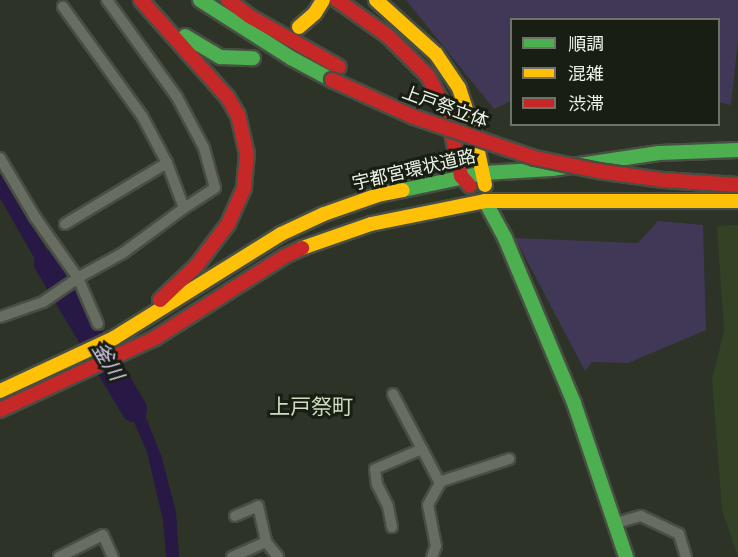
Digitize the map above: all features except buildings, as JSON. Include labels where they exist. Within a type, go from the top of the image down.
[{"type":"main road","points":[[142,0],[205,50],[220,57],[253,58]]},
{"type":"main road","points":[[114,338],[164,297],[213,248],[238,206],[247,171],[244,134],[228,98],[142,0]]},
{"type":"main road","name":"上戸祭立体","points":[[200,0],[291,58],[332,80],[414,117],[535,158],[631,175],[738,185]]},
{"type":"main road","name":"上戸祭立体","points":[[228,0],[249,16],[339,67],[427,108],[485,130],[535,144],[605,158],[738,172]]},
{"type":"main road","points":[[299,27],[315,13],[323,0]]},
{"type":"main road","points":[[337,0],[388,36],[428,76],[448,114],[461,177],[485,201],[504,238],[574,403],[627,557]]},
{"type":"main road","points":[[376,0],[436,54],[459,88],[484,173],[485,201]]},
{"type":"main road","name":"宇都宮環状道路","points":[[0,391],[114,338],[291,229],[378,195],[484,173],[552,169],[659,153],[738,150]]},
{"type":"main road","points":[[0,410],[154,338],[285,256],[326,238],[413,213],[485,201],[738,201]]},
{"type":"street","points":[[0,317],[43,302],[78,278],[123,253],[215,188],[204,148],[177,97],[132,31],[107,0]]},
{"type":"street","points":[[63,7],[142,116],[167,163],[184,208]]},
{"type":"street","points":[[0,158],[35,217],[78,278],[98,324]]},
{"type":"street","points":[[65,224],[167,163]]},
{"type":"street","points":[[393,394],[439,482]]},
{"type":"street","points":[[392,527],[388,506],[377,484],[375,469],[422,449]]},
{"type":"street","points":[[432,557],[436,546],[428,505],[439,482],[509,459]]},
{"type":"street","points":[[235,516],[258,506],[266,542],[278,557]]},
{"type":"street","points":[[616,523],[641,516],[651,520],[679,534],[687,557]]},
{"type":"street","points":[[59,557],[102,535],[112,557]]},
{"type":"street","points":[[232,557],[266,542]]},
{"type":"shaded area","points":[[406,0],[738,0],[738,41],[731,105],[720,102],[720,18],[510,18],[510,101],[494,109]]},
{"type":"shaded area","points":[[0,172],[65,280],[52,289],[0,198]]},
{"type":"shaded area","points":[[658,221],[703,225],[706,330],[628,363],[592,362],[585,371],[515,238],[638,243]]},
{"type":"shaded area","points":[[738,225],[738,557],[722,510],[712,379],[724,331],[717,226]]},
{"type":"shaded area","points":[[72,291],[94,328],[80,336],[58,299]]},
{"type":"shaded area","points":[[123,377],[143,410],[161,455],[176,512],[179,557],[166,557],[163,520],[147,452],[132,417],[110,383]]},
{"type":"waterway","name":"釜川","points":[[47,263],[134,409]]},
{"type":"traffic: fast","points":[[200,0],[291,58],[332,80]]},
{"type":"traffic: fast","points":[[185,36],[220,57],[253,58]]},
{"type":"traffic: fast","points":[[403,190],[484,173],[552,169],[659,153],[738,150]]},
{"type":"traffic: fast","points":[[485,201],[505,238],[574,403],[626,557]]},
{"type":"traffic: slow","points":[[299,27],[315,13],[323,0]]},
{"type":"traffic: slow","points":[[376,0],[436,54],[459,88],[475,137],[485,185]]},
{"type":"traffic: slow","points":[[0,391],[114,338],[281,234],[324,214],[378,195],[403,190]]},
{"type":"traffic: slow","points":[[302,248],[371,224],[485,201],[738,201]]},
{"type":"traffic: jam","points":[[141,0],[228,98],[238,115],[247,153],[244,188],[228,224],[197,265],[160,300]]},
{"type":"traffic: jam","points":[[228,0],[249,16],[339,67]]},
{"type":"traffic: jam","points":[[337,0],[388,36],[428,76],[448,114],[461,176],[470,186]]},
{"type":"traffic: jam","points":[[332,80],[414,117],[535,158],[598,171],[663,180],[738,185]]},
{"type":"traffic: jam","points":[[0,410],[155,338],[285,256],[302,248]]},
{"type":"district","name":"上戸祭町","points":[[311,407]]}]
